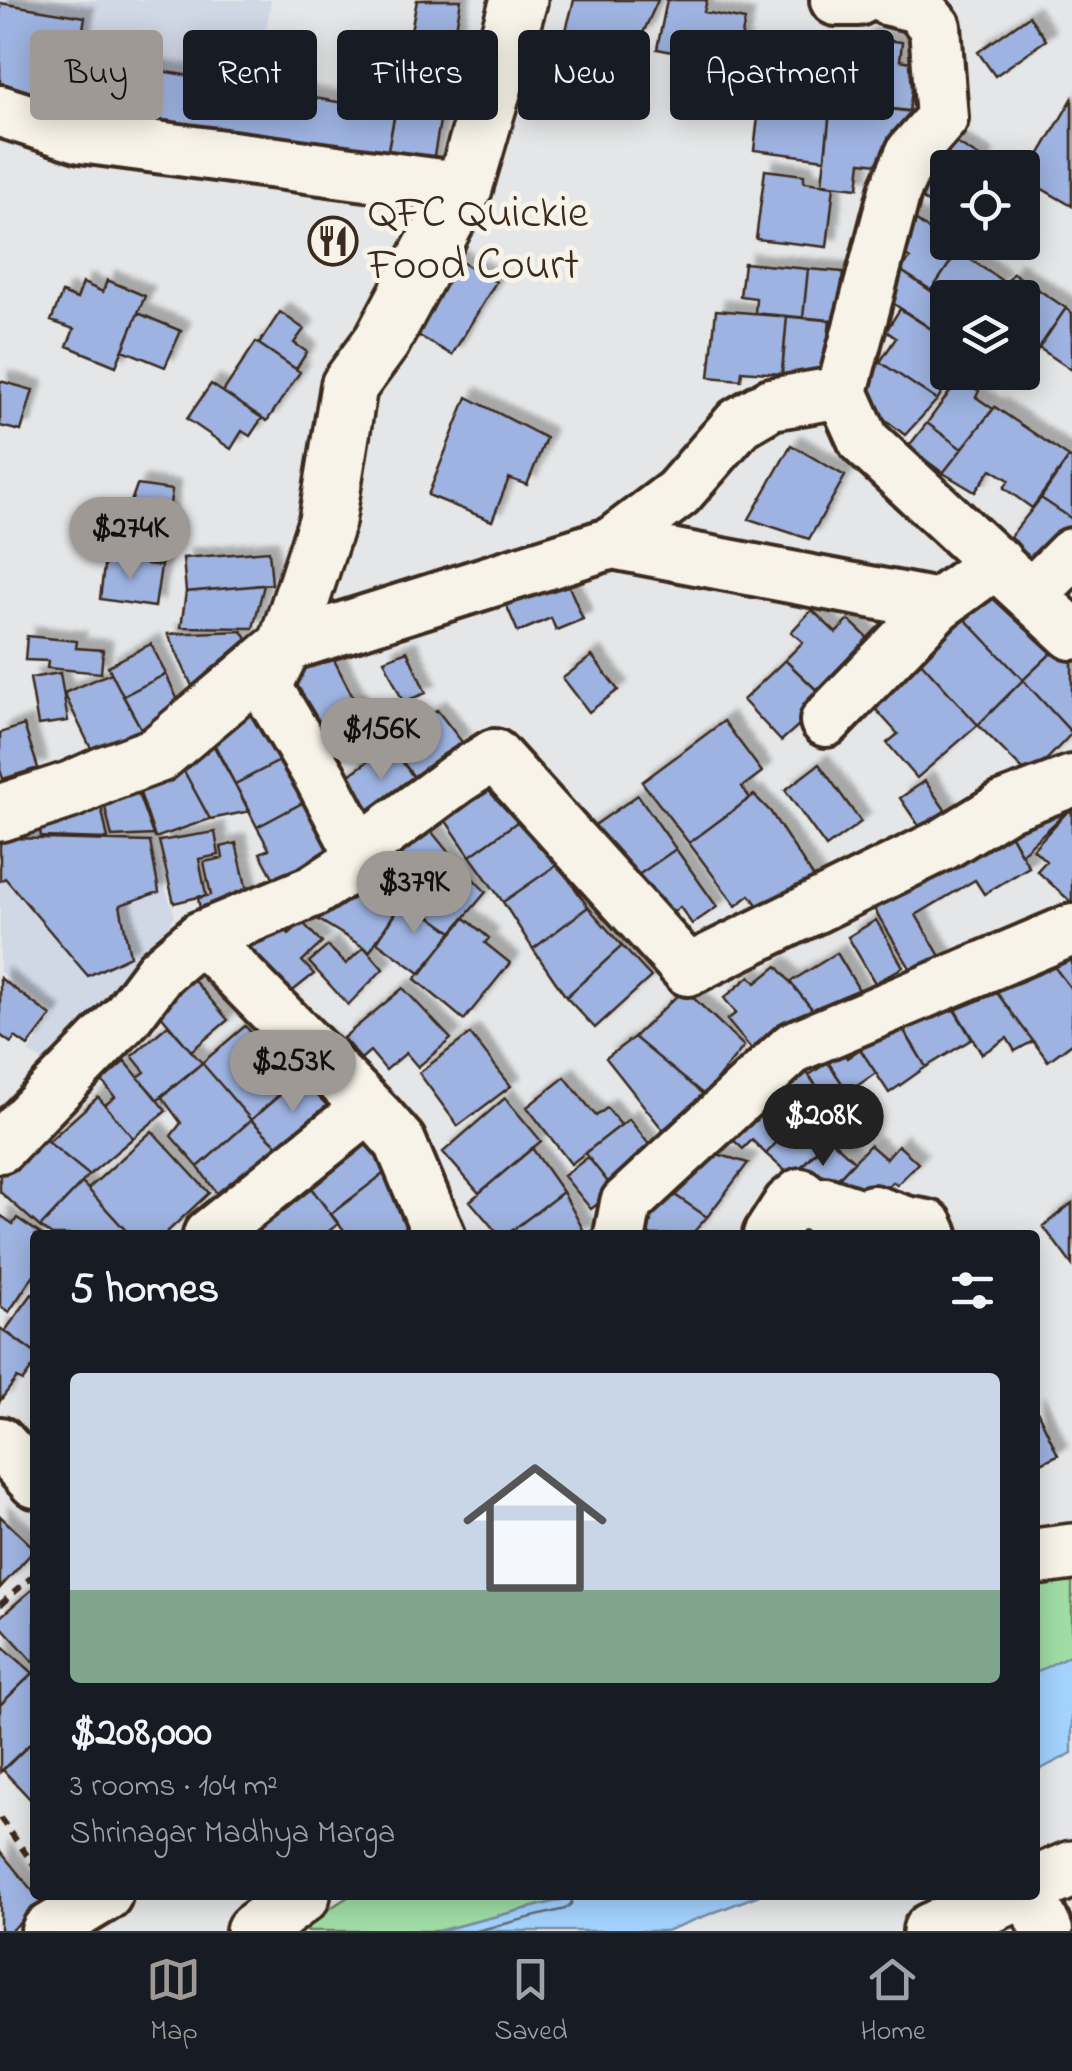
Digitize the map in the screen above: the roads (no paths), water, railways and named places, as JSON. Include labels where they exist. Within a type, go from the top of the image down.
[{"type":"street","points":[[0,1147],[127,1016],[160,972],[201,937],[313,891],[358,862],[359,851],[320,776],[266,687],[286,646],[327,521],[350,386],[382,341],[464,188],[519,0]]},
{"type":"street","points":[[836,0],[858,0]]},
{"type":"street","points":[[889,0],[918,7],[935,28],[942,118],[912,152],[895,191],[842,392],[864,441],[1072,634]]},
{"type":"street","points":[[0,112],[81,137],[464,188]]},
{"type":"street","points":[[0,812],[70,790],[157,755],[286,646],[612,543],[678,494],[740,422],[771,404],[842,392]]},
{"type":"street","points":[[612,543],[938,605]]},
{"type":"street","points":[[826,721],[938,605],[1072,554]]},
{"type":"street","points":[[359,851],[494,756],[688,970],[944,844],[1004,807],[1072,782]]},
{"type":"street","points":[[621,1230],[626,1202],[794,1046],[1072,930]]},
{"type":"street","points":[[201,937],[400,1142],[437,1230]]},
{"type":"street","points":[[222,1230],[368,1108]]},
{"type":"street","points":[[772,1230],[789,1204],[801,1194],[813,1206],[825,1203],[861,1215],[873,1211],[928,1226],[930,1230]]},
{"type":"street","points":[[1040,1556],[1072,1552]]},
{"type":"street","points":[[1040,1883],[1072,1869]]},
{"type":"street","points":[[46,1931],[98,1900]]},
{"type":"street","points":[[254,1931],[295,1900]]},
{"type":"street","points":[[931,1931],[1001,1900]]},
{"type":"street","points":[[1032,1900],[1047,1931]]},
{"type":"water","points":[[1072,1654],[1072,1753],[1040,1769],[1040,1670]]},
{"type":"water","points":[[561,1900],[746,1900],[666,1931],[438,1931]]},
{"type":"place","name":"QFC Quickie Food Court","points":[[333,241]]}]
